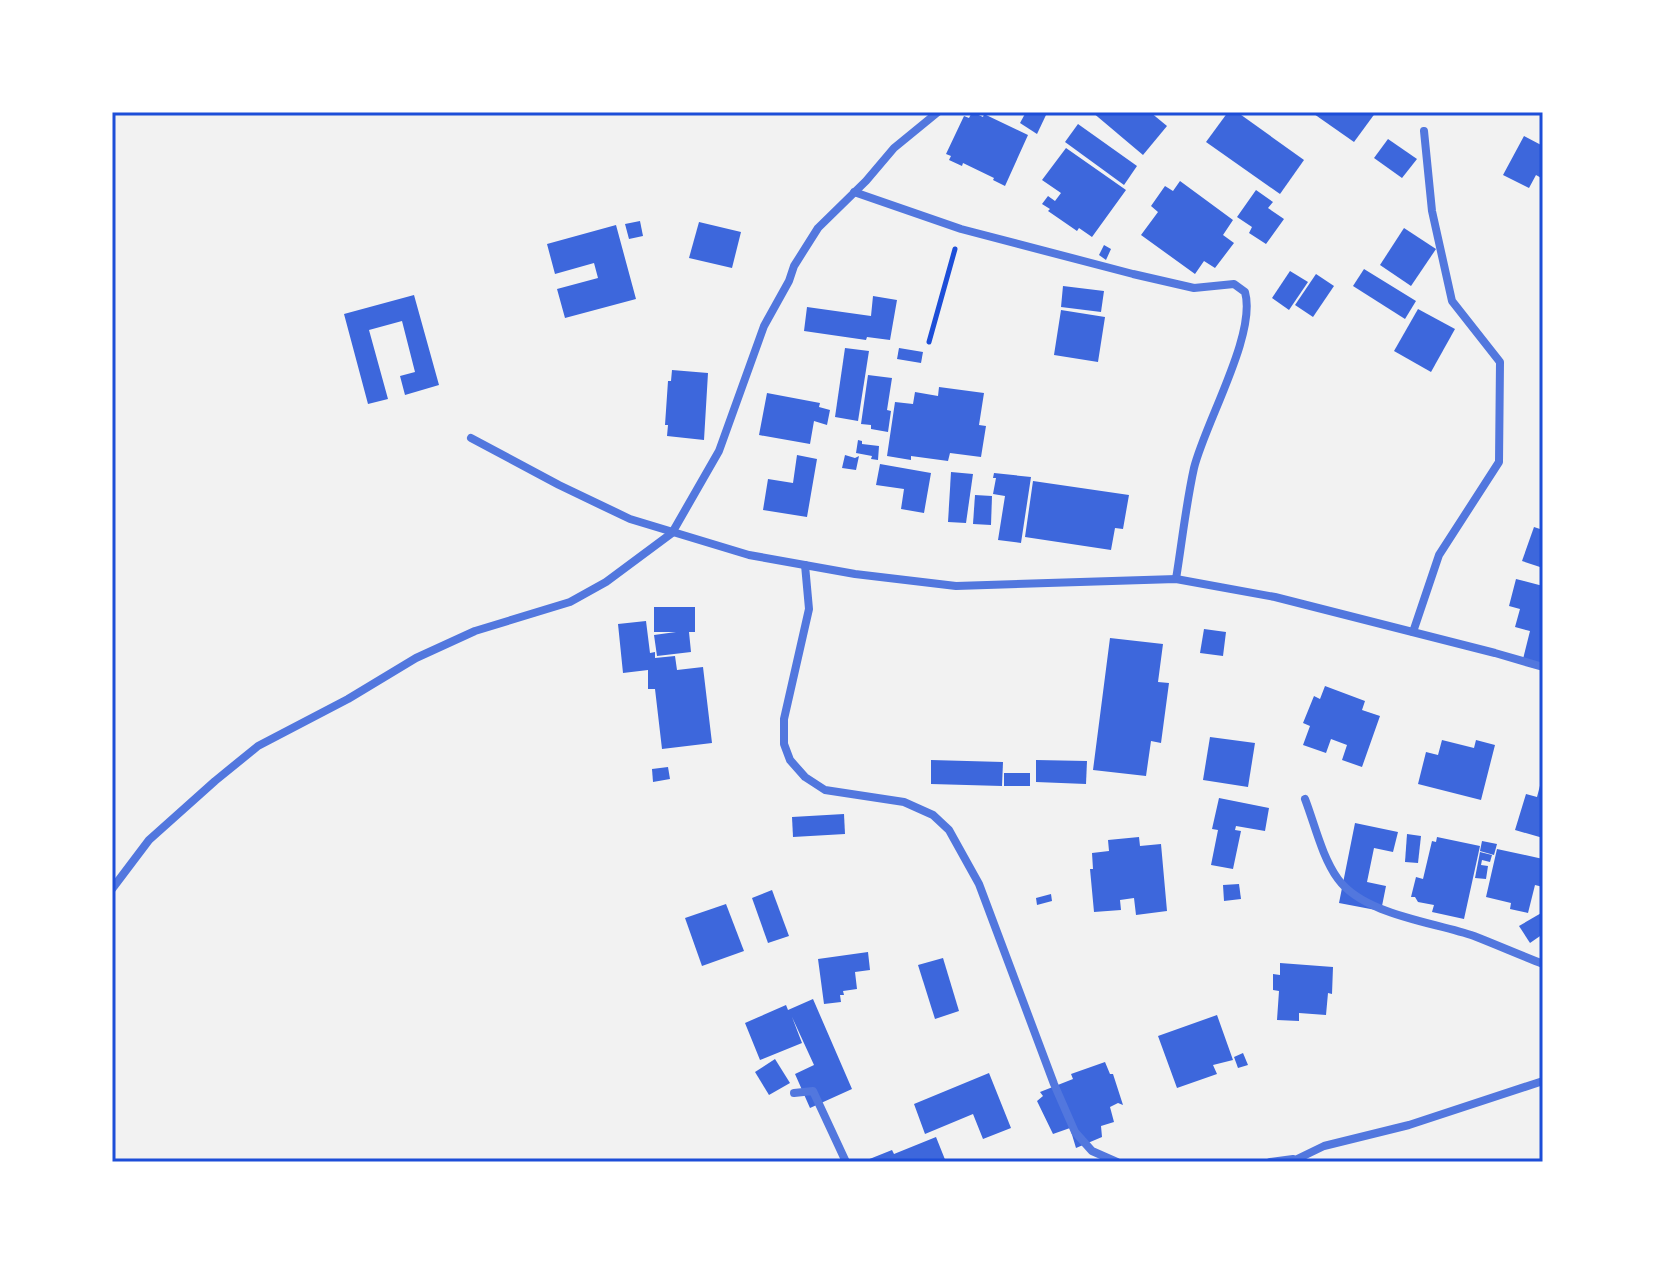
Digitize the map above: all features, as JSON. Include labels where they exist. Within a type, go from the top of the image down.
[{"type":"street","points":[[112,889],[149,840],[258,746],[348,699],[416,658],[475,631],[570,602],[606,582],[672,533],[719,451],[764,326],[794,266],[818,228],[894,148],[938,112]]},
{"type":"street","points":[[1413,632],[1439,555],[1499,462],[1500,362],[1452,301],[1432,211],[1424,131]]},
{"type":"street","points":[[854,192],[961,229],[1194,288],[1234,284],[1245,292],[1248,316],[1195,466],[1176,579]]},
{"type":"street","points":[[471,438],[630,519],[749,555],[855,574],[956,586],[1176,579],[1275,597],[1543,667]]},
{"type":"street","points":[[805,565],[809,609],[784,719],[784,744],[790,760],[805,777],[825,790],[904,802],[928,812],[949,830],[979,884],[1075,1132],[1092,1151],[1117,1162]]},
{"type":"street","points":[[1305,799],[1333,870],[1344,886],[1360,899],[1398,914],[1473,936],[1543,964]]},
{"type":"street","points":[[1270,1162],[1293,1160],[1337,1142],[1409,1125],[1543,1081]]},
{"type":"street","points":[[794,1093],[813,1091],[846,1162]]},
{"type":"path","points":[[929,342],[961,229]]},
{"type":"building","points":[[972,112],[983,117],[984,114],[1028,135],[1005,186],[963,163],[962,166],[949,160],[951,156],[946,154],[964,116],[969,118]]},
{"type":"building","points":[[1026,112],[1046,115],[1037,134],[1020,123]]},
{"type":"building","points":[[1092,112],[1150,112],[1167,126],[1143,155]]},
{"type":"building","points":[[1228,112],[1237,112],[1304,160],[1280,194],[1206,142]]},
{"type":"building","points":[[1376,112],[1354,142],[1314,114]]},
{"type":"building","points":[[1078,124],[1137,166],[1124,185],[1065,142]]},
{"type":"building","points":[[1524,136],[1543,146],[1543,179],[1536,175],[1529,188],[1503,175]]},
{"type":"building","points":[[1388,139],[1417,159],[1402,178],[1374,158]]},
{"type":"building","points":[[1066,148],[1126,190],[1092,237],[1079,228],[1077,231],[1042,204],[1048,196],[1055,201],[1061,193],[1042,180]]},
{"type":"building","points":[[1180,181],[1233,220],[1223,235],[1234,243],[1215,268],[1204,261],[1195,274],[1141,235],[1158,212],[1151,206],[1165,186],[1173,191]]},
{"type":"building","points":[[1256,190],[1273,202],[1268,208],[1284,219],[1266,244],[1249,233],[1252,227],[1237,217]]},
{"type":"building","points":[[640,221],[643,236],[629,239],[625,224]]},
{"type":"building","points":[[699,222],[741,232],[732,268],[689,258]]},
{"type":"building","points":[[616,225],[636,299],[565,318],[557,289],[598,278],[594,263],[555,274],[547,244]]},
{"type":"building","points":[[1404,228],[1436,249],[1411,286],[1380,265]]},
{"type":"building","points":[[1104,245],[1111,249],[1106,260],[1099,255]]},
{"type":"building","points":[[1364,269],[1416,301],[1405,319],[1353,286]]},
{"type":"building","points":[[1290,271],[1308,282],[1289,310],[1272,298]]},
{"type":"building","points":[[1316,274],[1334,286],[1313,317],[1295,305]]},
{"type":"building","points":[[1063,286],[1104,291],[1101,312],[1061,307]]},
{"type":"building","points":[[414,295],[439,385],[405,395],[400,376],[415,372],[402,321],[369,330],[388,399],[368,404],[344,314]]},
{"type":"building","points":[[873,296],[897,300],[890,340],[867,337],[866,340],[804,331],[807,307],[871,316]]},
{"type":"building","points":[[1418,309],[1455,329],[1431,372],[1394,351]]},
{"type":"building","points":[[1061,310],[1105,317],[1098,362],[1054,355]]},
{"type":"building","points":[[845,348],[869,351],[858,421],[835,417]]},
{"type":"building","points":[[899,348],[923,352],[921,363],[897,359]]},
{"type":"building","points":[[672,370],[708,373],[704,440],[667,436],[668,381],[671,381]]},
{"type":"building","points":[[868,375],[892,378],[887,410],[891,411],[888,432],[861,424]]},
{"type":"building","points":[[939,387],[984,393],[979,425],[986,426],[981,457],[950,453],[948,461],[887,456],[895,402],[913,404],[915,392],[938,396]]},
{"type":"building","points":[[767,393],[820,403],[819,407],[830,410],[827,425],[814,421],[810,444],[759,435]]},
{"type":"building","points":[[858,440],[862,444],[879,446],[878,460],[856,453]]},
{"type":"building","points":[[797,455],[817,459],[807,517],[763,510],[768,479],[793,483]]},
{"type":"building","points":[[845,455],[859,456],[856,470],[842,468]]},
{"type":"building","points":[[880,464],[931,473],[924,513],[901,509],[904,489],[876,485]]},
{"type":"building","points":[[951,472],[973,474],[966,523],[948,522]]},
{"type":"building","points":[[994,473],[1031,477],[1021,543],[998,540],[1005,496],[993,494]]},
{"type":"building","points":[[1033,481],[1129,495],[1123,529],[1115,528],[1111,550],[1025,537]]},
{"type":"building","points":[[975,495],[992,496],[991,525],[973,524]]},
{"type":"building","points":[[1534,527],[1543,530],[1543,568],[1522,561]]},
{"type":"building","points":[[1516,579],[1543,586],[1543,665],[1523,659],[1530,631],[1515,627],[1520,609],[1509,606]]},
{"type":"building","points":[[654,607],[695,607],[695,632],[689,632],[691,652],[657,656],[654,635],[676,632],[654,632]]},
{"type":"building","points":[[646,621],[650,653],[655,652],[655,658],[675,656],[677,670],[703,667],[712,743],[662,749],[655,689],[648,689],[648,670],[623,673],[618,624]]},
{"type":"building","points":[[1204,629],[1226,632],[1223,656],[1200,653]]},
{"type":"building","points":[[1110,638],[1163,644],[1158,682],[1169,683],[1161,743],[1151,741],[1146,776],[1093,770]]},
{"type":"building","points":[[1325,686],[1365,701],[1362,710],[1380,716],[1362,767],[1342,760],[1347,745],[1331,739],[1326,753],[1303,745],[1310,726],[1303,723],[1314,696],[1320,699]]},
{"type":"building","points":[[1210,737],[1255,743],[1248,787],[1203,780]]},
{"type":"building","points":[[1442,740],[1474,748],[1476,740],[1495,745],[1481,800],[1418,784],[1426,752],[1438,755]]},
{"type":"building","points":[[931,760],[1003,762],[1002,786],[931,784]]},
{"type":"building","points":[[1036,760],[1087,761],[1086,784],[1036,782]]},
{"type":"building","points":[[668,767],[670,779],[653,782],[652,769]]},
{"type":"building","points":[[1004,773],[1030,773],[1030,786],[1004,786]]},
{"type":"building","points":[[1542,778],[1543,838],[1515,830],[1526,794],[1537,797]]},
{"type":"building","points":[[1219,798],[1269,808],[1265,831],[1236,826],[1235,830],[1241,831],[1233,869],[1211,865],[1218,830],[1212,829]]},
{"type":"building","points":[[844,814],[845,834],[793,837],[792,817]]},
{"type":"building","points":[[1355,823],[1398,832],[1393,852],[1374,848],[1367,882],[1386,886],[1381,911],[1339,903]]},
{"type":"building","points":[[1407,834],[1421,836],[1418,863],[1405,862]]},
{"type":"building","points":[[1139,837],[1140,846],[1161,844],[1167,911],[1136,915],[1134,898],[1120,900],[1121,910],[1094,912],[1090,869],[1093,869],[1092,853],[1109,851],[1108,840]]},
{"type":"building","points":[[1437,837],[1480,846],[1464,919],[1432,912],[1434,905],[1418,902],[1411,897],[1416,877],[1423,879],[1432,841],[1436,842]]},
{"type":"building","points":[[1482,841],[1497,844],[1494,855],[1480,851]]},
{"type":"building","points":[[1497,849],[1543,859],[1543,887],[1535,885],[1528,913],[1510,909],[1511,903],[1486,897]]},
{"type":"building","points":[[1480,852],[1492,855],[1490,862],[1482,860],[1481,865],[1488,866],[1486,879],[1475,878]]},
{"type":"building","points":[[1239,884],[1241,899],[1224,901],[1223,885]]},
{"type":"building","points":[[772,890],[789,936],[768,943],[752,898]]},
{"type":"building","points":[[1051,894],[1052,901],[1037,905],[1036,898]]},
{"type":"building","points":[[726,904],[744,951],[702,966],[685,918]]},
{"type":"building","points":[[1543,912],[1543,934],[1530,943],[1519,926]]},
{"type":"building","points":[[868,952],[870,970],[855,972],[857,989],[843,991],[841,1002],[824,1004],[818,959]]},
{"type":"building","points":[[943,958],[959,1011],[935,1019],[918,965]]},
{"type":"building","points":[[1280,963],[1333,967],[1332,994],[1328,993],[1326,1015],[1299,1013],[1299,1021],[1277,1020],[1279,991],[1273,990],[1273,974],[1280,975]]},
{"type":"building","points":[[813,999],[852,1089],[810,1108],[795,1074],[814,1065],[792,1017],[802,1043],[760,1060],[745,1023],[786,1005],[788,1010]]},
{"type":"building","points":[[1217,1015],[1233,1060],[1213,1065],[1217,1074],[1177,1088],[1158,1036]]},
{"type":"building","points":[[1243,1053],[1248,1065],[1238,1068],[1234,1057]]},
{"type":"building","points":[[775,1059],[790,1083],[769,1095],[755,1072]]},
{"type":"building","points":[[1105,1062],[1110,1074],[1113,1074],[1123,1105],[1118,1103],[1110,1107],[1114,1122],[1101,1126],[1102,1137],[1076,1148],[1070,1128],[1053,1134],[1037,1101],[1043,1096],[1040,1092],[1073,1079],[1071,1074]]},
{"type":"building","points":[[989,1073],[1011,1128],[983,1139],[973,1114],[925,1134],[914,1104]]},
{"type":"building","points":[[936,1137],[946,1162],[867,1160],[892,1150],[894,1154]]}]
